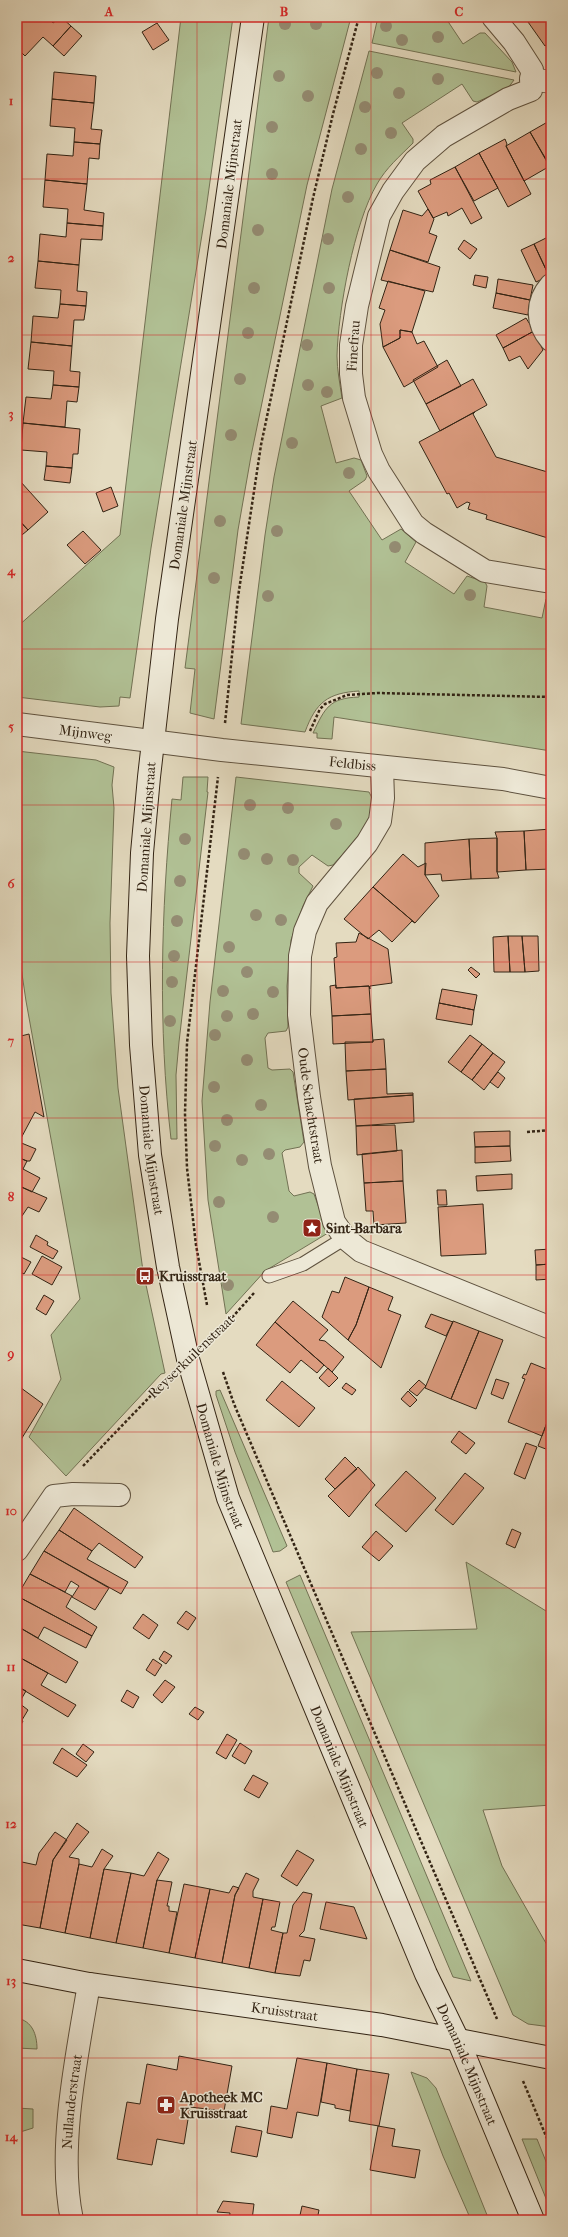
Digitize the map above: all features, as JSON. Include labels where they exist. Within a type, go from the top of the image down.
[{"type":"street","name":"Domaniale Mijnstraat","points":[[253,17],[167,618],[142,853],[138,956],[141,1045],[151,1163],[168,1267],[188,1359],[228,1498],[424,1967],[458,2040],[533,2220]]},
{"type":"street","name":"Finefrau","points":[[493,17],[514,42],[541,81],[531,90],[508,99],[444,136],[415,161],[393,191],[379,216],[357,306],[351,345],[351,374],[354,398],[379,471],[413,524],[424,533],[485,571],[551,582]]},
{"type":"street","points":[[551,285],[545,292],[540,305],[539,319],[544,332],[551,340]]},
{"type":"street","name":"Mijnweg","points":[[17,724],[154,740]]},
{"type":"street","name":"Feldbiss","points":[[154,740],[382,768],[503,779],[551,788]]},
{"type":"street","name":"Oude Schachtstraat","points":[[382,768],[383,798],[380,821],[368,843],[317,902],[305,931],[300,956],[298,1015],[309,1097],[327,1198],[334,1222],[345,1238],[361,1250],[551,1328]]},
{"type":"street","points":[[17,1550],[54,1496],[73,1494],[119,1495]]},
{"type":"street","name":"Kruisstraat","points":[[17,1970],[89,1984],[374,2024],[551,2058]]},
{"type":"street","name":"Nullanderstraat","points":[[72,2220],[68,2201],[67,2145],[77,2054],[89,1984]]},
{"type":"lane","points":[[269,1276],[303,1264],[345,1238]]},
{"type":"path","points":[[298,758],[320,709],[330,700],[346,695],[376,693],[551,697]]},
{"type":"path","points":[[527,1132],[551,1130]]},
{"type":"path","name":"Reyserkuilenstraat","points":[[54,1496],[188,1359],[213,1339],[269,1276]]},
{"type":"path","points":[[511,2050],[551,2148]]},
{"type":"green space","points":[[181,17],[233,17],[206,210],[151,548],[130,698],[120,697],[119,706],[100,707],[17,697],[17,627],[120,535]]},
{"type":"green space","points":[[269,17],[351,17],[307,185],[251,456],[238,530],[214,719],[190,713],[195,669],[185,668]]},
{"type":"green space","points":[[378,17],[445,17],[463,44],[480,33],[485,33],[512,62],[516,72],[372,43]]},
{"type":"green space","points":[[369,51],[514,80],[508,88],[477,102],[473,101],[462,84],[402,123],[413,139],[413,143],[389,167],[377,184],[361,221],[354,244],[344,292],[338,337],[338,372],[342,398],[321,406],[336,463],[354,458],[361,460],[367,476],[365,480],[349,491],[382,540],[401,529],[416,542],[405,562],[454,594],[467,576],[485,582],[487,586],[484,607],[542,618],[546,599],[551,594],[551,751],[334,717],[332,739],[317,738],[317,733],[313,733],[321,717],[329,706],[334,702],[359,697],[359,691],[339,694],[324,701],[314,713],[305,732],[241,724],[265,535],[274,477],[332,189]]},
{"type":"green space","points":[[17,751],[96,760],[114,767],[112,785],[114,808],[110,923],[111,993],[118,1088],[143,1271],[165,1373],[161,1374],[66,1476],[29,1437],[61,1379],[51,1335],[80,1299],[26,1001],[17,940]]},
{"type":"green space","points":[[183,777],[208,777],[208,792],[176,1075],[177,1139],[171,1139],[164,1055],[162,969],[163,927],[172,799],[181,800]]},
{"type":"green space","points":[[236,777],[369,792],[372,801],[372,811],[362,831],[333,865],[328,866],[312,855],[299,867],[299,873],[313,886],[303,906],[291,940],[287,986],[288,1027],[286,1031],[268,1033],[265,1038],[268,1068],[272,1070],[290,1069],[293,1072],[304,1142],[300,1147],[285,1150],[282,1153],[289,1191],[294,1196],[310,1192],[314,1194],[328,1233],[265,1271],[226,1314],[208,1200],[202,1101],[210,1002]]},
{"type":"green space","points":[[220,1390],[287,1546],[280,1551],[273,1552],[235,1452],[216,1395],[216,1391]]},
{"type":"green space","points":[[466,1562],[551,1614],[551,1805],[483,1810],[502,1866],[551,1952],[551,2027],[528,2024],[513,2015],[351,1632],[477,1629]]},
{"type":"green space","points":[[300,1575],[471,1981],[453,1977],[286,1582]]},
{"type":"green space","points":[[17,2018],[26,2022],[33,2029],[37,2049],[17,2048]]},
{"type":"green space","points":[[411,2072],[427,2078],[436,2088],[489,2220],[471,2220],[443,2156]]},
{"type":"green space","points":[[17,2108],[33,2109],[33,2128],[17,2133]]},
{"type":"green space","points":[[522,2139],[537,2139],[551,2174],[551,2211]]},
{"type":"building","points":[[17,17],[25,17],[17,25]]},
{"type":"building","points":[[25,17],[47,17],[53,23],[61,17],[71,26],[53,46],[43,37],[25,56],[17,48],[17,25]]},
{"type":"building","points":[[524,17],[535,17],[528,22]]},
{"type":"building","points":[[535,17],[551,17],[551,48],[548,44],[545,46],[528,22]]},
{"type":"building","points":[[157,23],[169,40],[153,50],[142,32]]},
{"type":"building","points":[[71,26],[82,36],[64,56],[53,46]]},
{"type":"building","points":[[54,72],[96,76],[94,103],[52,99]]},
{"type":"building","points":[[52,99],[94,103],[91,129],[102,130],[100,144],[74,142],[75,128],[50,126]]},
{"type":"building","points":[[551,120],[551,169],[530,132]]},
{"type":"building","points":[[530,132],[550,166],[524,181],[506,146]]},
{"type":"building","points":[[505,139],[507,144],[506,146],[531,194],[508,207],[479,153]]},
{"type":"building","points":[[74,142],[100,144],[99,159],[89,158],[87,184],[45,180],[47,154],[73,156]]},
{"type":"building","points":[[479,153],[498,188],[474,201],[455,167]]},
{"type":"building","points":[[455,167],[482,218],[471,224],[462,208],[448,216],[447,212],[433,218],[418,191],[431,184],[430,180]]},
{"type":"building","points":[[45,180],[87,184],[84,210],[104,213],[103,226],[67,223],[68,209],[43,207]]},
{"type":"building","points":[[428,209],[434,219],[429,233],[437,236],[428,262],[390,250],[403,210],[422,216]]},
{"type":"building","points":[[67,223],[103,226],[102,240],[81,239],[79,265],[38,261],[40,234],[66,237]]},
{"type":"building","points":[[548,237],[551,245],[551,275],[549,276],[534,244]]},
{"type":"building","points":[[464,240],[477,249],[470,259],[458,249]]},
{"type":"building","points":[[534,244],[549,276],[536,282],[521,250]]},
{"type":"building","points":[[390,250],[440,267],[433,292],[381,280]]},
{"type":"building","points":[[38,261],[79,265],[77,291],[87,292],[86,306],[60,304],[61,290],[35,288]]},
{"type":"building","points":[[475,275],[488,277],[486,288],[473,285]]},
{"type":"building","points":[[498,279],[533,285],[530,300],[496,293]]},
{"type":"building","points":[[388,281],[425,291],[412,332],[400,330],[400,338],[383,347],[380,324],[385,310],[379,308]]},
{"type":"building","points":[[496,293],[530,300],[528,315],[493,308]]},
{"type":"building","points":[[60,304],[86,306],[84,320],[74,320],[72,346],[31,342],[33,316],[58,318]]},
{"type":"building","points":[[526,318],[534,331],[503,348],[496,335]]},
{"type":"building","points":[[400,330],[412,332],[417,344],[424,341],[438,367],[404,387],[383,347],[400,338]]},
{"type":"building","points":[[534,331],[543,350],[528,369],[520,356],[509,361],[503,348]]},
{"type":"building","points":[[31,342],[72,346],[70,371],[80,372],[79,387],[53,385],[54,371],[28,369]]},
{"type":"building","points":[[447,360],[461,386],[426,404],[413,380]]},
{"type":"building","points":[[473,379],[487,405],[440,431],[426,404]]},
{"type":"building","points":[[53,385],[79,387],[77,402],[67,401],[65,427],[23,423],[26,397],[51,399]]},
{"type":"building","points":[[475,412],[473,414],[496,457],[551,473],[551,539],[486,519],[487,515],[468,509],[470,503],[467,502],[457,508],[449,493],[447,494],[419,442]]},
{"type":"building","points":[[23,423],[80,429],[78,454],[73,454],[72,468],[46,466],[47,452],[21,450]]},
{"type":"building","points":[[46,466],[72,468],[70,483],[44,480]]},
{"type":"building","points":[[20,481],[48,512],[28,530],[17,518],[17,484]]},
{"type":"building","points":[[111,487],[118,506],[103,512],[96,493]]},
{"type":"building","points":[[17,518],[28,530],[17,539]]},
{"type":"building","points":[[83,531],[101,550],[85,564],[67,545]]},
{"type":"building","points":[[551,829],[551,869],[526,870],[524,831]]},
{"type":"building","points":[[524,831],[526,870],[497,872],[497,838],[495,832]]},
{"type":"building","points":[[497,838],[497,872],[499,878],[471,879],[469,839]]},
{"type":"building","points":[[469,839],[471,879],[442,881],[441,874],[425,875],[425,843]]},
{"type":"building","points":[[403,854],[418,867],[426,863],[425,875],[439,896],[415,923],[373,887]]},
{"type":"building","points":[[373,887],[415,923],[412,921],[392,942],[379,930],[368,939],[344,919]]},
{"type":"building","points":[[359,933],[388,949],[392,983],[370,986],[370,989],[369,986],[336,988],[334,958],[337,957],[336,943],[356,942]]},
{"type":"building","points":[[508,936],[510,972],[494,972],[493,937]]},
{"type":"building","points":[[508,936],[522,936],[525,972],[510,972]]},
{"type":"building","points":[[522,936],[538,936],[539,971],[525,972]]},
{"type":"building","points":[[471,967],[480,974],[476,978],[468,970]]},
{"type":"building","points":[[336,985],[336,988],[369,986],[371,1014],[332,1016],[330,986]]},
{"type":"building","points":[[442,989],[477,995],[474,1010],[439,1003]]},
{"type":"building","points":[[439,1003],[474,1010],[472,1025],[436,1019]]},
{"type":"building","points":[[371,1014],[373,1042],[333,1044],[332,1016]]},
{"type":"building","points":[[29,1034],[44,1117],[35,1112],[19,1142],[36,1149],[30,1161],[27,1161],[17,1157],[17,1037]]},
{"type":"building","points":[[470,1035],[482,1044],[461,1072],[448,1062]]},
{"type":"building","points":[[384,1039],[386,1069],[346,1071],[345,1042],[373,1042],[373,1040]]},
{"type":"building","points":[[482,1044],[493,1053],[472,1080],[461,1072]]},
{"type":"building","points":[[493,1053],[505,1062],[484,1090],[472,1080]]},
{"type":"building","points":[[386,1069],[387,1094],[413,1093],[413,1095],[348,1100],[346,1071]]},
{"type":"building","points":[[498,1072],[505,1078],[498,1088],[490,1082]]},
{"type":"building","points":[[413,1095],[414,1122],[356,1126],[354,1099]]},
{"type":"building","points":[[395,1125],[397,1151],[357,1155],[356,1126]]},
{"type":"building","points":[[510,1131],[510,1146],[475,1147],[474,1132]]},
{"type":"building","points":[[510,1146],[511,1161],[475,1163],[475,1147]]},
{"type":"building","points":[[402,1150],[403,1181],[364,1183],[362,1154]]},
{"type":"building","points":[[17,1157],[27,1161],[23,1169],[40,1178],[32,1192],[17,1185]]},
{"type":"building","points":[[512,1174],[512,1189],[477,1191],[476,1176]]},
{"type":"building","points":[[403,1181],[406,1223],[374,1225],[373,1211],[366,1211],[364,1183]]},
{"type":"building","points":[[17,1185],[47,1198],[39,1212],[28,1207],[22,1216],[17,1213]]},
{"type":"building","points":[[437,1190],[446,1190],[447,1205],[438,1205]]},
{"type":"building","points":[[483,1204],[486,1254],[441,1256],[438,1207]]},
{"type":"building","points":[[36,1235],[48,1242],[47,1245],[58,1251],[53,1259],[30,1247]]},
{"type":"building","points":[[551,1249],[551,1264],[536,1265],[535,1250]]},
{"type":"building","points":[[17,1255],[31,1262],[24,1274],[17,1270]]},
{"type":"building","points":[[42,1256],[62,1267],[52,1285],[32,1274]]},
{"type":"building","points":[[551,1264],[551,1279],[536,1280],[536,1265]]},
{"type":"building","points":[[345,1277],[369,1287],[356,1325],[348,1340],[322,1317],[332,1291],[339,1293]]},
{"type":"building","points":[[369,1287],[393,1297],[388,1310],[401,1315],[381,1368],[348,1340],[356,1325]]},
{"type":"building","points":[[44,1295],[54,1301],[46,1315],[36,1309]]},
{"type":"building","points":[[293,1301],[328,1330],[319,1340],[325,1341],[344,1357],[332,1372],[275,1322]]},
{"type":"building","points":[[431,1314],[453,1322],[446,1336],[425,1327]]},
{"type":"building","points":[[453,1321],[479,1331],[451,1399],[425,1388]]},
{"type":"building","points":[[275,1322],[324,1365],[317,1373],[301,1360],[290,1373],[256,1345]]},
{"type":"building","points":[[479,1331],[503,1340],[476,1409],[451,1399]]},
{"type":"building","points":[[531,1363],[551,1371],[551,1389],[548,1396],[551,1397],[551,1412],[542,1436],[508,1422],[525,1379],[522,1378],[524,1374],[526,1375]]},
{"type":"building","points":[[328,1368],[338,1378],[329,1387],[319,1378]]},
{"type":"building","points":[[496,1379],[509,1383],[503,1399],[491,1394]]},
{"type":"building","points":[[419,1380],[426,1386],[417,1396],[409,1390]]},
{"type":"building","points":[[282,1381],[315,1408],[299,1427],[266,1400]]},
{"type":"building","points":[[346,1383],[356,1390],[352,1395],[342,1388]]},
{"type":"building","points":[[17,1385],[43,1404],[17,1446]]},
{"type":"building","points":[[408,1391],[417,1400],[410,1407],[401,1399]]},
{"type":"building","points":[[551,1412],[551,1451],[538,1446]]},
{"type":"building","points":[[459,1431],[475,1443],[466,1454],[451,1442]]},
{"type":"building","points":[[526,1443],[537,1447],[525,1479],[514,1474]]},
{"type":"building","points":[[345,1457],[357,1469],[335,1489],[325,1479]]},
{"type":"building","points":[[358,1467],[375,1485],[349,1517],[328,1496]]},
{"type":"building","points":[[406,1471],[436,1498],[406,1532],[375,1505]]},
{"type":"building","points":[[465,1473],[484,1488],[453,1525],[435,1510]]},
{"type":"building","points":[[74,1508],[143,1557],[135,1568],[99,1543],[92,1551],[59,1530]]},
{"type":"building","points":[[512,1529],[521,1533],[515,1548],[506,1544]]},
{"type":"building","points":[[59,1530],[92,1551],[87,1559],[128,1582],[121,1594],[44,1551]]},
{"type":"building","points":[[376,1531],[393,1546],[379,1561],[362,1547]]},
{"type":"building","points":[[44,1551],[109,1588],[95,1610],[72,1597],[79,1586],[71,1581],[65,1592],[30,1574]]},
{"type":"building","points":[[30,1574],[72,1596],[66,1607],[97,1627],[92,1636],[17,1596]]},
{"type":"building","points":[[17,1596],[92,1636],[86,1648],[44,1627],[38,1638],[17,1626]]},
{"type":"building","points":[[186,1611],[196,1618],[188,1630],[177,1623]]},
{"type":"building","points":[[143,1614],[158,1625],[149,1639],[133,1628]]},
{"type":"building","points":[[17,1626],[78,1662],[66,1683],[17,1656]]},
{"type":"building","points":[[164,1651],[172,1656],[166,1664],[159,1659]]},
{"type":"building","points":[[17,1656],[48,1673],[41,1685],[76,1705],[68,1717],[17,1686]]},
{"type":"building","points":[[153,1659],[162,1665],[155,1676],[146,1670]]},
{"type":"building","points":[[165,1680],[175,1687],[162,1703],[153,1695]]},
{"type":"building","points":[[17,1686],[26,1691],[19,1703],[28,1710],[22,1720],[17,1717]]},
{"type":"building","points":[[127,1690],[139,1697],[133,1708],[121,1701]]},
{"type":"building","points":[[195,1707],[204,1712],[198,1720],[189,1714]]},
{"type":"building","points":[[17,1717],[23,1721],[17,1732]]},
{"type":"building","points":[[227,1734],[237,1740],[226,1759],[216,1753]]},
{"type":"building","points":[[240,1743],[252,1751],[245,1764],[232,1756]]},
{"type":"building","points":[[83,1744],[94,1752],[86,1762],[76,1754]]},
{"type":"building","points":[[62,1748],[87,1765],[77,1777],[53,1763]]},
{"type":"building","points":[[253,1775],[268,1783],[259,1798],[244,1790]]},
{"type":"building","points":[[77,1823],[89,1832],[69,1857],[79,1859],[79,1864],[65,1933],[40,1928],[53,1860]]},
{"type":"building","points":[[55,1832],[67,1840],[53,1860],[40,1928],[17,1924],[17,1868],[22,1862],[36,1865],[39,1853]]},
{"type":"building","points":[[102,1849],[113,1856],[104,1869],[90,1938],[65,1933],[79,1864],[92,1867]]},
{"type":"building","points":[[297,1850],[314,1860],[297,1886],[281,1876]]},
{"type":"building","points":[[158,1852],[169,1859],[157,1880],[143,1948],[116,1943],[131,1873],[144,1876]]},
{"type":"building","points":[[104,1869],[131,1873],[116,1943],[90,1938]]},
{"type":"building","points":[[246,1873],[259,1879],[253,1891],[253,1897],[263,1899],[249,1968],[222,1963],[235,1895]]},
{"type":"building","points":[[157,1880],[172,1882],[167,1906],[169,1906],[169,1911],[177,1912],[169,1953],[143,1948]]},
{"type":"building","points":[[184,1884],[210,1889],[195,1958],[169,1953]]},
{"type":"building","points":[[233,1886],[239,1888],[235,1895],[222,1963],[195,1958],[210,1889],[229,1893]]},
{"type":"building","points":[[303,1892],[312,1894],[304,1931],[299,1936],[315,1939],[310,1961],[304,1960],[300,1976],[275,1973],[283,1933],[287,1933],[293,1905]]},
{"type":"building","points":[[263,1899],[280,1902],[275,1927],[272,1927],[271,1930],[283,1933],[275,1973],[249,1968]]},
{"type":"building","points":[[326,1902],[354,1907],[367,1939],[320,1929]]},
{"type":"building","points":[[179,2056],[232,2066],[224,2111],[190,2107],[184,2144],[157,2139],[152,2165],[117,2159],[127,2102],[140,2104],[147,2064],[177,2070]]},
{"type":"building","points":[[297,2058],[327,2063],[318,2116],[297,2112],[292,2138],[267,2133],[271,2106],[287,2109]]},
{"type":"building","points":[[327,2063],[357,2069],[350,2111],[335,2108],[335,2105],[321,2102]]},
{"type":"building","points":[[357,2069],[389,2074],[379,2126],[349,2121]]},
{"type":"building","points":[[236,2126],[262,2131],[257,2157],[231,2152]]},
{"type":"building","points":[[378,2126],[395,2129],[392,2146],[420,2150],[415,2178],[370,2170]]},
{"type":"building","points":[[223,2201],[254,2204],[252,2220],[229,2220],[230,2213],[217,2212]]},
{"type":"building","points":[[302,2206],[319,2210],[317,2220],[299,2220]]},
{"type":"building","points":[[17,2210],[23,2220],[17,2220]]},
{"type":"building","points":[[370,2216],[371,2220],[354,2220],[354,2218]]},
{"type":"place","name":"Sint-Barbara","points":[[312,1228]]},
{"type":"place","name":"Kruisstraat","points":[[145,1276]]},
{"type":"place","name":"Apotheek MC Kruisstraat","points":[[166,2105]]}]
